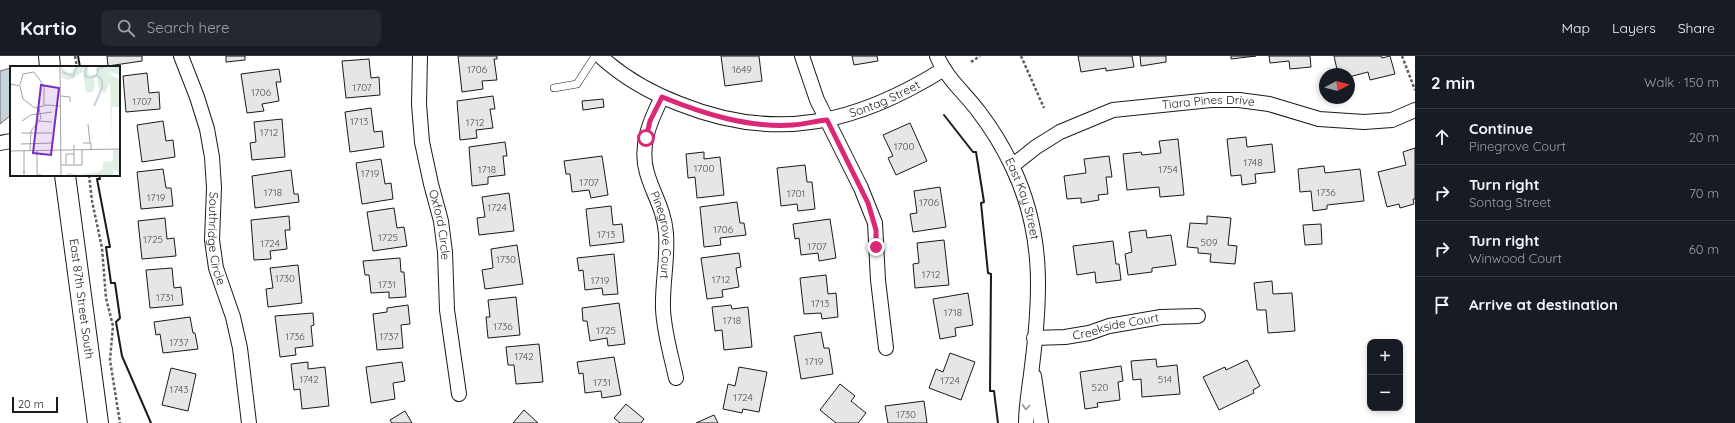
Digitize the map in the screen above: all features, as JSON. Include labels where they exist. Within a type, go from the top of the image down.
[{"type":"street","points":[[49,56],[50,66]]},
{"type":"street","name":"Southridge Circle","points":[[181,56],[197,97],[207,129],[212,157],[214,188],[212,240],[216,268],[233,317],[240,348],[249,423]]},
{"type":"street","name":"Oxford Circle","points":[[420,56],[419,104],[422,142],[442,227],[445,252],[447,310],[459,394]]},
{"type":"street","name":"Sontag Street","points":[[600,56],[635,83],[662,97],[695,111],[729,120],[764,124],[794,125],[827,120],[856,113],[885,102],[913,88],[944,69]]},
{"type":"street","points":[[802,56],[817,100],[861,188],[875,223],[878,280],[886,348]]},
{"type":"street","name":"East Kay Street","points":[[937,56],[944,69],[996,137],[1012,166],[1029,211],[1038,257],[1039,285],[1032,364],[1026,406],[1026,423]]},
{"type":"street","name":"Pinegrove Court","points":[[662,97],[650,121],[644,155],[647,172],[660,203],[665,227],[667,248],[663,285],[663,310],[667,338],[676,378]]},
{"type":"street","name":"Tiara Pines Drive","points":[[1012,166],[1036,147],[1060,132],[1113,110],[1211,100],[1239,100],[1269,104],[1319,119],[1364,122],[1392,120],[1415,110]]},
{"type":"street","points":[[0,143],[10,141]]},
{"type":"street","name":"East 87th Street South","points":[[65,176],[98,423]]},
{"type":"street","name":"Creekside Court","points":[[1034,338],[1065,337],[1089,333],[1109,326],[1161,317],[1198,316]]},
{"type":"street","name":"East Kay Street","points":[[1032,364],[1041,423]]},
{"type":"lane","points":[[554,88],[577,84],[595,56]]},
{"type":"path","points":[[75,56],[77,66]]},
{"type":"path","points":[[971,62],[980,56]]},
{"type":"path","points":[[1021,56],[1044,108]]},
{"type":"path","points":[[1402,56],[1415,90]]},
{"type":"path","points":[[89,176],[92,201],[102,248],[106,298],[113,326],[110,360],[120,423]]},
{"type":"shaded area","points":[[10,68],[10,116],[0,124],[0,71]]},
{"type":"building","points":[[107,56],[142,56],[142,61],[108,66]]},
{"type":"building","points":[[226,56],[245,56],[245,60],[226,62]]},
{"type":"building","points":[[458,56],[497,56],[497,59],[494,59],[497,80],[482,81],[483,89],[462,92]]},
{"type":"building","points":[[721,56],[759,56],[762,81],[725,86]]},
{"type":"building","points":[[852,56],[877,56],[878,61],[854,65]]},
{"type":"building","points":[[1078,56],[1132,56],[1134,67],[1106,71],[1106,68],[1081,72]]},
{"type":"building","points":[[1140,56],[1166,56],[1166,62],[1141,66]]},
{"type":"building","points":[[1231,56],[1256,56],[1231,59]]},
{"type":"building","points":[[1269,56],[1310,56],[1311,67],[1290,69],[1289,61],[1270,63]]},
{"type":"building","points":[[1334,56],[1381,56],[1382,58],[1390,56],[1395,74],[1370,80],[1368,72],[1355,75],[1355,68],[1337,68]]},
{"type":"building","points":[[369,59],[371,78],[379,77],[380,95],[346,98],[342,61]]},
{"type":"building","points":[[279,69],[281,82],[276,82],[279,101],[262,104],[264,111],[247,113],[241,74]]},
{"type":"building","points":[[147,73],[149,93],[159,92],[160,109],[126,112],[123,76]]},
{"type":"building","points":[[493,96],[495,109],[490,109],[493,128],[476,130],[477,138],[460,140],[457,101]]},
{"type":"building","points":[[603,99],[604,107],[583,110],[582,101]]},
{"type":"building","points":[[371,108],[374,132],[382,131],[384,147],[350,152],[345,112]]},
{"type":"building","points":[[282,119],[285,157],[252,160],[250,143],[256,142],[254,122]]},
{"type":"building","points":[[163,121],[166,141],[173,140],[175,157],[142,162],[137,125]]},
{"type":"building","points":[[910,123],[927,161],[896,175],[888,158],[893,156],[883,135]]},
{"type":"building","points":[[1246,137],[1247,147],[1272,144],[1275,172],[1255,174],[1256,183],[1242,185],[1241,175],[1231,176],[1227,139]]},
{"type":"building","points":[[1178,139],[1184,195],[1160,197],[1159,187],[1127,190],[1123,154],[1141,152],[1142,155],[1161,153],[1159,141]]},
{"type":"building","points":[[505,142],[507,156],[503,156],[505,175],[488,177],[488,184],[472,186],[469,147]]},
{"type":"building","points":[[1415,148],[1414,204],[1400,208],[1399,204],[1387,207],[1378,172],[1406,165],[1403,152]]},
{"type":"building","points":[[704,152],[704,159],[720,157],[724,195],[697,198],[695,177],[688,178],[686,154]]},
{"type":"building","points":[[602,156],[608,195],[591,198],[589,190],[572,192],[570,174],[566,174],[564,161]]},
{"type":"building","points":[[1109,156],[1112,177],[1106,177],[1108,194],[1098,195],[1099,200],[1081,203],[1081,198],[1067,199],[1064,176],[1086,173],[1084,159]]},
{"type":"building","points":[[381,159],[385,184],[391,183],[393,199],[362,204],[356,163]]},
{"type":"building","points":[[805,165],[807,182],[812,182],[815,209],[798,211],[797,204],[781,206],[777,168]]},
{"type":"building","points":[[1324,166],[1325,173],[1360,169],[1364,201],[1327,205],[1327,209],[1313,211],[1311,191],[1300,192],[1298,169]]},
{"type":"building","points":[[163,169],[166,188],[171,188],[173,206],[141,209],[137,172]]},
{"type":"building","points":[[291,170],[294,194],[298,194],[299,202],[255,208],[252,176]]},
{"type":"building","points":[[940,187],[946,227],[913,232],[910,214],[917,213],[914,191]]},
{"type":"building","points":[[509,193],[514,231],[479,235],[477,218],[485,217],[482,197]]},
{"type":"building","points":[[737,202],[740,223],[744,223],[746,235],[720,238],[721,245],[704,247],[700,207]]},
{"type":"building","points":[[611,206],[613,225],[622,224],[624,242],[590,246],[586,209]]},
{"type":"building","points":[[394,208],[397,228],[404,227],[407,246],[373,251],[367,212]]},
{"type":"building","points":[[289,216],[290,230],[285,230],[287,249],[270,251],[271,259],[254,260],[251,220]]},
{"type":"building","points":[[1207,216],[1231,218],[1228,245],[1237,246],[1235,264],[1210,262],[1211,254],[1198,253],[1198,248],[1187,247],[1190,223],[1207,224]]},
{"type":"building","points":[[165,218],[167,239],[174,238],[176,256],[142,259],[138,221]]},
{"type":"building","points":[[830,219],[836,258],[819,261],[818,253],[801,255],[799,238],[795,239],[793,224]]},
{"type":"building","points":[[1321,224],[1322,244],[1305,245],[1303,225]]},
{"type":"building","points":[[1146,230],[1147,238],[1171,235],[1176,265],[1152,268],[1152,272],[1128,275],[1125,254],[1132,252],[1129,232]]},
{"type":"building","points":[[944,240],[949,285],[915,288],[913,264],[919,263],[917,243]]},
{"type":"building","points":[[1113,241],[1116,264],[1119,264],[1121,280],[1096,283],[1095,272],[1077,275],[1073,246]]},
{"type":"building","points":[[517,245],[523,284],[485,289],[482,270],[493,268],[491,249]]},
{"type":"building","points":[[739,253],[741,267],[736,268],[739,287],[722,290],[723,297],[707,299],[701,258]]},
{"type":"building","points":[[614,254],[618,294],[603,295],[602,288],[585,290],[583,270],[579,271],[577,258]]},
{"type":"building","points":[[400,258],[401,272],[404,272],[406,297],[389,298],[389,292],[371,293],[369,275],[365,275],[363,261]]},
{"type":"building","points":[[298,265],[302,303],[268,307],[266,289],[273,288],[270,268]]},
{"type":"building","points":[[172,268],[174,288],[181,287],[183,305],[150,308],[146,270]]},
{"type":"building","points":[[826,275],[828,294],[836,293],[838,317],[822,319],[821,313],[804,314],[800,278]]},
{"type":"building","points":[[1272,281],[1273,294],[1292,293],[1295,331],[1268,333],[1266,310],[1257,310],[1254,283]]},
{"type":"building","points":[[968,293],[973,325],[955,328],[956,336],[940,339],[933,299]]},
{"type":"building","points":[[516,297],[520,335],[488,338],[486,317],[490,317],[488,300]]},
{"type":"building","points":[[619,303],[625,344],[608,346],[607,338],[590,341],[587,321],[583,321],[582,308]]},
{"type":"building","points":[[408,305],[410,324],[401,325],[403,348],[377,350],[373,314],[387,312],[387,308]]},
{"type":"building","points":[[731,305],[732,309],[748,307],[752,347],[724,350],[722,330],[715,331],[712,307]]},
{"type":"building","points":[[313,313],[314,325],[311,326],[313,346],[295,348],[296,355],[280,357],[275,316]]},
{"type":"building","points":[[190,317],[198,349],[163,353],[160,334],[156,335],[154,322]]},
{"type":"building","points":[[821,332],[824,348],[829,348],[833,374],[801,379],[794,336]]},
{"type":"building","points":[[539,344],[543,382],[516,384],[514,365],[508,365],[506,347]]},
{"type":"building","points":[[950,353],[975,362],[961,400],[929,388],[936,369],[943,372]]},
{"type":"building","points":[[614,357],[621,395],[602,398],[601,391],[585,393],[583,373],[579,374],[577,362]]},
{"type":"building","points":[[1156,359],[1157,367],[1177,365],[1180,394],[1142,397],[1141,379],[1133,380],[1131,361]]},
{"type":"building","points":[[1247,360],[1260,386],[1253,390],[1254,393],[1219,410],[1203,377],[1225,367],[1226,370]]},
{"type":"building","points":[[308,362],[308,369],[325,367],[329,406],[302,409],[300,389],[294,390],[291,364]]},
{"type":"building","points":[[402,362],[405,381],[393,383],[395,399],[371,403],[366,367]]},
{"type":"building","points":[[1121,366],[1123,381],[1118,382],[1120,400],[1097,403],[1098,407],[1085,409],[1080,372]]},
{"type":"building","points":[[739,367],[767,372],[759,412],[743,409],[742,413],[723,409],[728,384],[735,386]]},
{"type":"building","points":[[171,368],[196,374],[188,411],[162,405]]},
{"type":"building","points":[[840,384],[855,396],[851,401],[866,413],[858,423],[836,423],[820,410]]},
{"type":"building","points":[[924,401],[927,423],[888,423],[885,406]]},
{"type":"building","points":[[626,404],[644,419],[641,423],[620,423],[614,418]]},
{"type":"building","points":[[524,410],[538,423],[513,423]]},
{"type":"building","points":[[405,411],[412,423],[392,423],[390,420]]},
{"type":"building","points":[[714,415],[718,423],[696,423]]},
{"type":"wall","points":[[78,56],[80,66]]},
{"type":"wall","points":[[944,115],[973,152],[976,152],[984,202],[981,203],[988,273],[991,274],[990,391],[994,391],[998,423]]},
{"type":"wall","points":[[99,176],[100,179],[97,179],[110,247],[106,247],[111,283],[115,283],[120,318],[116,322],[122,356],[151,423]]},
{"type":"route","points":[[646,138],[650,121],[662,97],[695,111],[729,120],[764,124],[794,125],[827,120],[868,203],[875,223],[876,247]]}]
